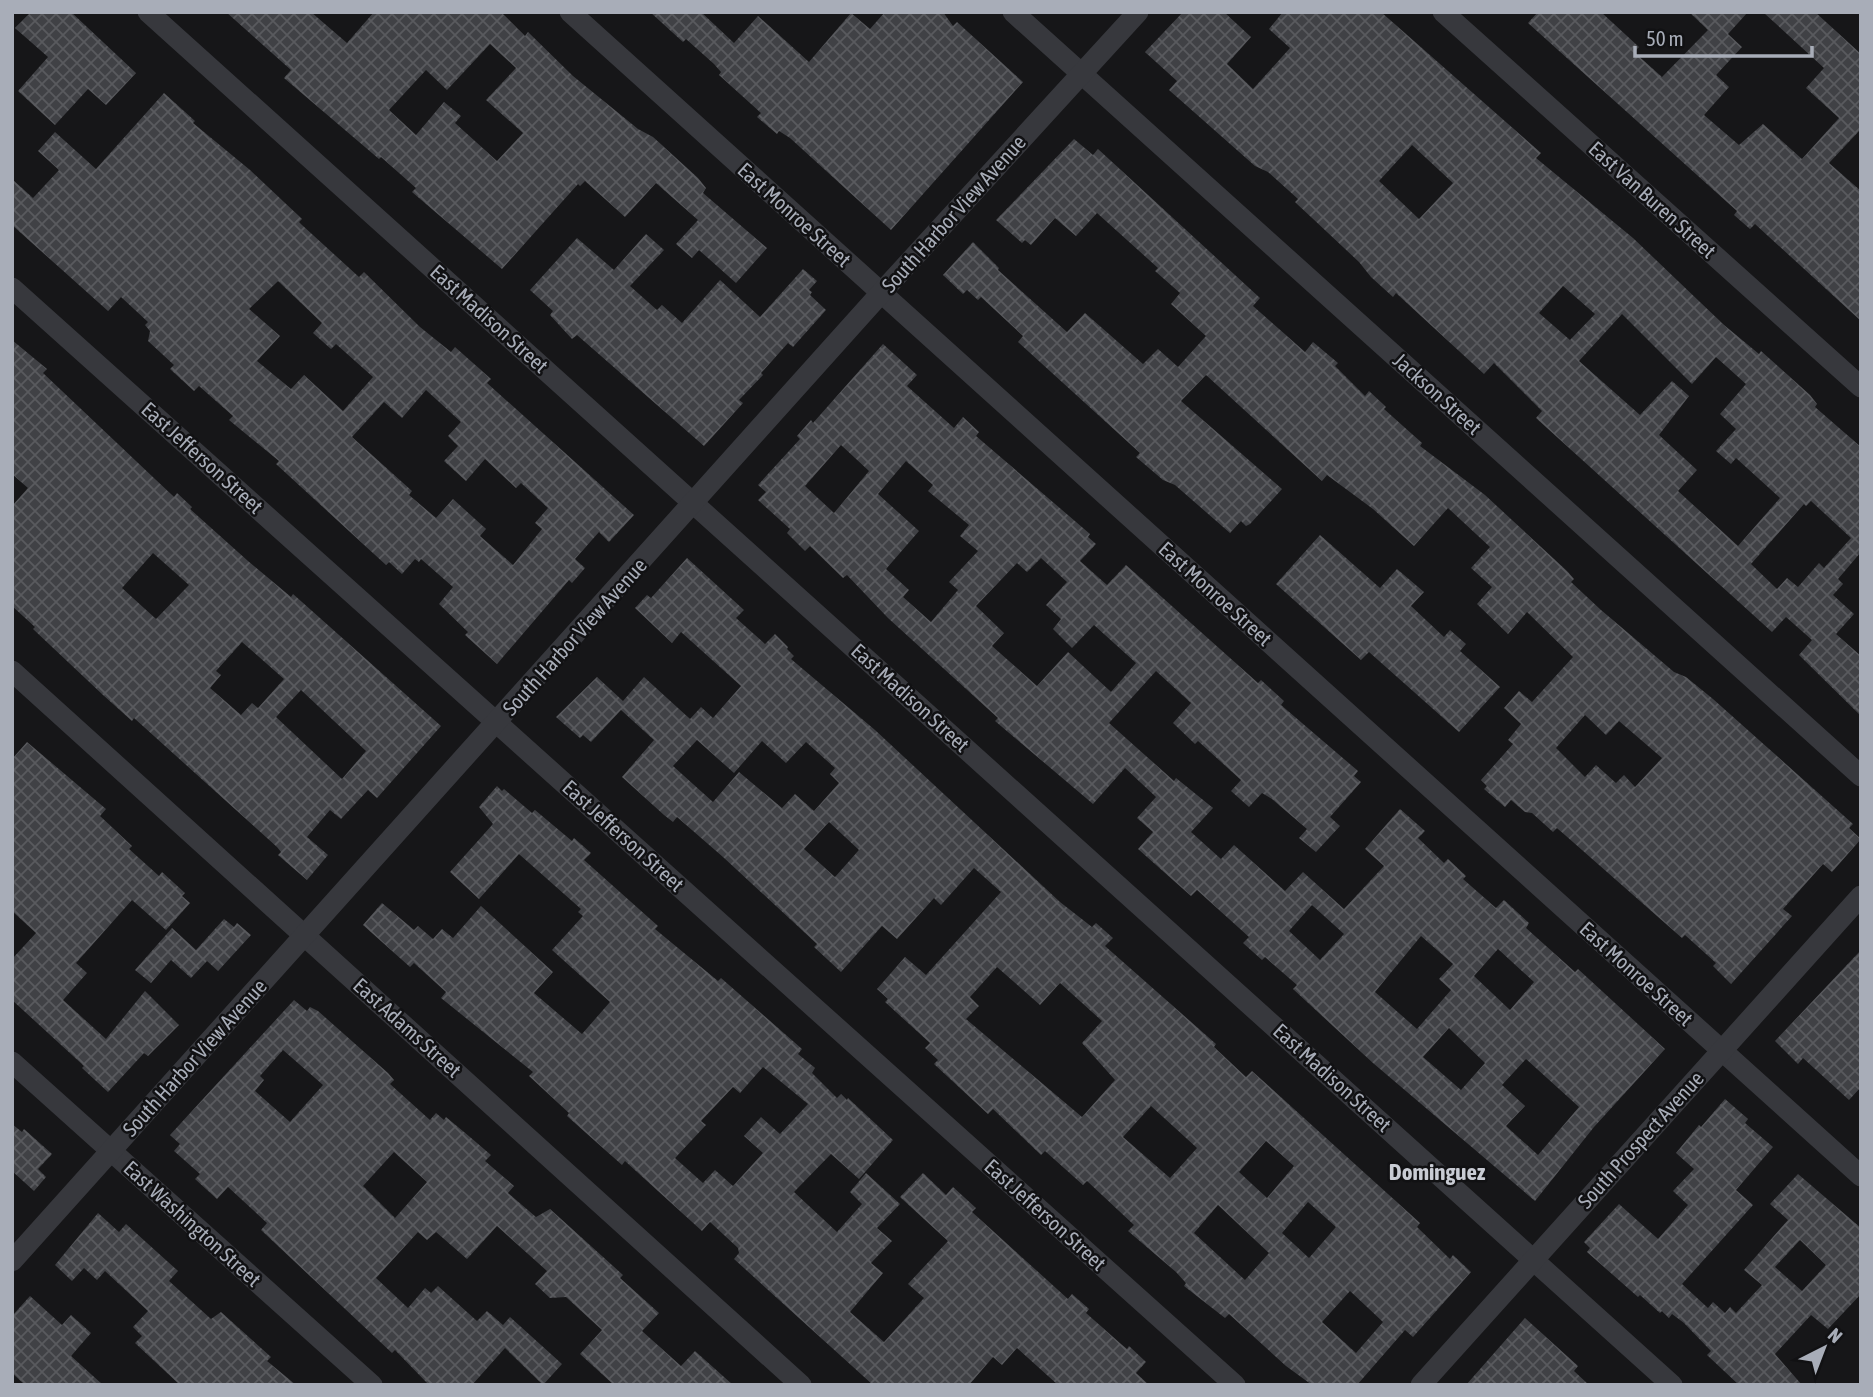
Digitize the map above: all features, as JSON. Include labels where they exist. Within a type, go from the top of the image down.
[{"type":"street","name":"East Madison Street","points":[[148,12],[1672,1385]]},
{"type":"street","name":"East Monroe Street","points":[[570,12],[1861,1176]]},
{"type":"street","name":"Jackson Street","points":[[1013,12],[1861,776]]},
{"type":"street","name":"South Harbor View Avenue","points":[[12,1261],[881,293],[1138,12]]},
{"type":"street","name":"East Van Buren Street","points":[[1443,12],[1861,387]]},
{"type":"street","name":"East Jefferson Street","points":[[12,288],[1235,1385]]},
{"type":"street","name":"East Adams Street","points":[[12,671],[801,1385]]},
{"type":"street","name":"South Prospect Avenue","points":[[1421,1385],[1861,896]]},
{"type":"street","name":"East Washington Street","points":[[12,1062],[372,1385]]},
{"type":"building","points":[[31,12],[71,12],[136,73],[106,105],[88,89],[55,125],[18,91],[48,57],[15,28]]},
{"type":"building","points":[[226,12],[311,12],[347,43],[374,12],[501,12],[525,36],[528,32],[573,76],[638,129],[653,137],[698,178],[706,188],[703,193],[767,248],[736,283],[699,250],[692,258],[676,244],[698,220],[656,183],[625,217],[585,181],[580,186],[578,184],[502,269],[412,192],[416,188],[381,157],[379,159],[284,78],[291,70]],"holes":[[[490,44],[516,68],[486,100],[523,133],[497,161],[455,123],[461,116],[444,102],[416,135],[389,110],[426,70],[447,90]]]},
{"type":"building","points":[[650,12],[701,12],[734,43],[758,16],[809,62],[851,13],[870,29],[885,12],[943,12],[953,26],[957,22],[1023,82],[891,230],[790,138],[779,131],[777,134],[757,117],[761,113],[719,75],[721,72],[714,64],[686,39],[683,42]]},
{"type":"building","points":[[1183,12],[1224,12],[1251,37],[1227,64],[1253,89],[1290,48],[1269,29],[1283,12],[1381,12],[1541,153],[1536,158],[1633,238],[1724,325],[1759,354],[1761,351],[1810,395],[1817,404],[1815,407],[1861,447],[1861,552],[1838,579],[1843,584],[1833,595],[1854,614],[1836,634],[1861,656],[1861,716],[1799,655],[1812,640],[1786,617],[1772,632],[1536,418],[1542,411],[1494,363],[1484,374],[1396,293],[1393,297],[1371,277],[1359,262],[1295,202],[1298,199],[1268,172],[1255,166],[1169,90],[1177,81],[1145,52]],"holes":[[[1412,145],[1453,183],[1419,219],[1379,181]],[[1563,286],[1595,314],[1570,340],[1539,313]],[[1622,314],[1692,384],[1716,357],[1746,384],[1720,414],[1736,429],[1716,451],[1731,464],[1736,458],[1780,498],[1738,546],[1678,491],[1697,470],[1659,435],[1689,396],[1672,381],[1640,415],[1579,361]],[[1811,501],[1851,538],[1824,568],[1819,563],[1798,587],[1787,578],[1777,589],[1751,564],[1804,504],[1806,506]]]},
{"type":"building","points":[[1538,12],[1601,12],[1639,47],[1634,52],[1662,77],[1708,30],[1689,12],[1748,12],[1728,34],[1742,47],[1716,75],[1729,87],[1704,115],[1739,145],[1763,124],[1802,159],[1839,118],[1806,88],[1824,68],[1763,12],[1815,12],[1861,54],[1861,129],[1829,163],[1861,191],[1861,321],[1755,224],[1750,229],[1734,215],[1737,211],[1528,23]]},
{"type":"building","points":[[164,93],[195,121],[193,123],[250,170],[302,219],[299,222],[359,277],[364,272],[420,327],[451,352],[455,347],[491,379],[487,383],[634,515],[609,542],[599,532],[575,559],[585,568],[572,583],[569,580],[497,664],[465,635],[468,632],[439,604],[453,587],[421,559],[419,562],[415,559],[402,574],[389,562],[386,565],[276,464],[279,461],[229,420],[233,416],[199,386],[194,391],[170,369],[174,365],[148,341],[150,331],[145,325],[148,322],[121,297],[108,311],[12,225],[12,179],[33,198],[59,170],[38,151],[55,132],[96,169]],"holes":[[[278,281],[322,323],[313,333],[331,349],[336,344],[373,377],[343,411],[304,375],[291,389],[257,361],[280,336],[249,309]],[[426,390],[461,422],[448,436],[458,446],[444,461],[466,481],[485,459],[516,488],[521,483],[548,508],[535,523],[542,529],[513,565],[480,536],[486,529],[453,499],[436,518],[409,495],[412,491],[352,437],[384,402],[402,418]]]},
{"type":"building","points":[[1074,139],[1093,155],[1098,149],[1260,298],[1253,306],[1305,352],[1313,342],[1338,363],[1335,366],[1365,396],[1369,391],[1386,407],[1384,409],[1422,443],[1420,446],[1485,495],[1567,571],[1574,579],[1571,582],[1601,610],[1674,672],[1686,677],[1713,699],[1853,824],[1849,828],[1861,839],[1832,872],[1823,864],[1783,909],[1792,916],[1731,984],[1713,966],[1716,963],[1685,935],[1682,938],[1557,828],[1553,832],[1532,813],[1525,812],[1511,800],[1505,807],[1484,789],[1487,786],[1481,780],[1513,744],[1508,740],[1521,724],[1504,708],[1519,691],[1532,702],[1573,657],[1527,612],[1508,634],[1477,604],[1492,587],[1471,568],[1490,547],[1448,508],[1414,546],[1373,509],[1327,475],[1322,481],[1206,375],[1181,401],[1282,489],[1250,524],[1246,526],[1241,521],[1230,533],[1175,485],[1163,480],[1136,457],[1140,453],[1018,342],[1023,336],[981,297],[978,300],[967,290],[963,294],[943,275],[973,242],[998,270],[1067,332],[1085,313],[1143,364],[1158,349],[1178,367],[1206,336],[1171,304],[1180,293],[1155,271],[1158,268],[1097,213],[1076,236],[1055,218],[1031,245],[1025,240],[1022,243],[996,220]],"holes":[[[1585,715],[1606,735],[1619,721],[1662,758],[1635,787],[1624,775],[1616,783],[1596,765],[1585,777],[1556,748]]]},
{"type":"building","points":[[646,234],[664,250],[630,286],[657,310],[662,305],[682,323],[720,280],[760,317],[803,269],[817,281],[809,290],[812,292],[810,295],[826,310],[793,347],[788,343],[761,373],[763,375],[739,400],[743,403],[704,446],[577,335],[572,339],[550,315],[553,311],[530,290],[577,238],[614,270]]},
{"type":"building","points":[[12,340],[47,369],[43,373],[174,497],[177,493],[192,507],[190,509],[248,561],[291,597],[293,594],[441,726],[377,798],[368,790],[341,819],[330,810],[307,837],[328,855],[307,880],[278,855],[281,852],[277,847],[134,718],[132,721],[103,695],[12,606],[12,506],[28,488],[12,474]],"holes":[[[153,553],[189,585],[156,619],[122,588]],[[242,642],[284,679],[258,708],[252,703],[241,715],[210,688],[221,675],[216,671]],[[301,690],[366,751],[342,779],[276,717]]]},
{"type":"building","points":[[883,344],[917,375],[907,386],[954,428],[963,417],[979,432],[976,436],[1090,534],[1088,537],[1096,544],[1080,561],[1107,585],[1126,565],[1258,683],[1261,680],[1284,701],[1281,705],[1358,771],[1354,776],[1361,782],[1330,817],[1340,826],[1316,852],[1299,838],[1307,829],[1272,799],[1262,793],[1249,807],[1231,791],[1241,780],[1198,741],[1195,744],[1173,723],[1191,703],[1156,671],[1109,723],[1174,781],[1176,778],[1213,808],[1191,832],[1221,859],[1234,845],[1285,891],[1303,872],[1344,909],[1384,866],[1365,849],[1400,809],[1425,831],[1418,838],[1444,863],[1448,859],[1466,876],[1463,879],[1496,908],[1504,900],[1529,923],[1526,928],[1575,972],[1578,969],[1665,1049],[1594,1127],[1535,1201],[1373,1063],[1293,989],[1297,985],[1265,957],[1262,960],[1243,943],[1249,937],[1197,890],[1191,896],[1138,849],[1153,832],[1137,818],[1156,797],[1125,768],[1093,804],[995,721],[998,718],[888,618],[847,575],[843,578],[810,546],[805,551],[787,533],[790,529],[758,500],[766,492],[758,485],[800,439],[797,436],[811,420],[813,423]],"holes":[[[841,445],[869,471],[834,513],[805,486]],[[906,461],[933,485],[928,491],[969,525],[960,536],[978,551],[949,582],[958,590],[931,622],[903,597],[909,590],[886,569],[919,531],[878,494]],[[1041,558],[1067,582],[1046,605],[1061,619],[1053,629],[1072,648],[1094,625],[1136,663],[1111,692],[1068,652],[1037,686],[992,646],[1004,633],[976,606],[1017,563],[1027,572]],[[1312,905],[1344,934],[1320,960],[1289,931]],[[1421,936],[1453,964],[1439,979],[1451,990],[1417,1029],[1375,992]],[[1498,949],[1534,982],[1510,1010],[1474,976]],[[1449,1028],[1485,1063],[1461,1090],[1423,1057]],[[1526,1059],[1579,1107],[1538,1155],[1506,1126],[1525,1106],[1502,1085]]]},
{"type":"building","points":[[1320,535],[1380,588],[1397,569],[1424,592],[1411,606],[1444,637],[1450,630],[1466,644],[1460,651],[1500,687],[1459,732],[1369,652],[1361,660],[1276,584]]},
{"type":"building","points":[[687,558],[744,610],[736,618],[765,644],[775,634],[794,656],[791,659],[875,730],[1060,902],[1092,927],[1096,923],[1113,938],[1105,946],[1216,1044],[1214,1047],[1246,1077],[1252,1071],[1420,1223],[1417,1227],[1450,1259],[1453,1255],[1471,1272],[1413,1337],[1405,1330],[1357,1385],[1312,1385],[1286,1366],[1229,1314],[1225,1318],[1184,1286],[1186,1283],[1176,1272],[1128,1231],[1134,1225],[1087,1181],[1083,1185],[1045,1151],[1041,1155],[993,1109],[988,1114],[934,1064],[938,1060],[925,1048],[930,1043],[885,1002],[888,999],[877,989],[905,957],[926,975],[1001,892],[974,868],[941,905],[934,898],[897,939],[882,926],[841,972],[814,947],[817,944],[723,857],[677,817],[673,822],[664,815],[622,777],[654,740],[621,710],[591,742],[583,735],[580,738],[556,717],[597,677],[623,701],[644,677],[690,719],[701,707],[713,718],[741,686],[681,632],[672,643],[635,608],[647,595],[651,598]],"holes":[[[697,740],[734,773],[762,741],[786,763],[806,742],[835,768],[830,774],[839,783],[814,811],[795,794],[782,808],[739,772],[713,802],[673,766]],[[829,822],[859,850],[835,877],[804,849]],[[997,967],[1040,1005],[1060,983],[1102,1021],[1082,1043],[1115,1080],[1082,1117],[966,1019],[979,1006],[970,997]],[[1151,1106],[1197,1148],[1170,1178],[1123,1137]],[[1266,1141],[1294,1166],[1267,1198],[1239,1172]],[[1308,1202],[1336,1227],[1309,1258],[1282,1233]],[[1218,1205],[1269,1253],[1245,1280],[1194,1233]],[[1350,1291],[1383,1322],[1356,1353],[1322,1322]]]},
{"type":"building","points":[[27,742],[106,809],[100,816],[132,846],[129,849],[159,876],[162,872],[185,893],[182,896],[190,903],[166,930],[132,900],[76,963],[87,973],[63,1000],[106,1039],[145,991],[179,1025],[148,1056],[144,1053],[108,1092],[82,1068],[84,1066],[12,1000],[12,959],[36,933],[12,911],[12,759]]},
{"type":"building","points":[[497,786],[532,813],[535,810],[572,841],[574,838],[591,853],[584,860],[658,926],[655,929],[718,981],[721,978],[802,1049],[798,1054],[815,1068],[812,1073],[837,1098],[841,1094],[847,1100],[848,1098],[893,1140],[859,1179],[831,1154],[794,1192],[837,1232],[862,1204],[850,1192],[866,1173],[900,1204],[877,1228],[892,1241],[871,1263],[883,1273],[850,1312],[884,1342],[924,1298],[908,1284],[948,1241],[900,1197],[923,1173],[946,1195],[953,1187],[976,1208],[972,1212],[1068,1299],[1072,1294],[1089,1309],[1086,1313],[1127,1349],[1129,1346],[1146,1362],[1136,1373],[1149,1385],[1058,1385],[1017,1348],[1002,1365],[993,1357],[969,1385],[873,1385],[734,1259],[739,1253],[738,1248],[710,1222],[702,1231],[625,1161],[622,1165],[567,1116],[569,1113],[529,1076],[533,1072],[441,998],[446,992],[414,963],[410,967],[363,925],[382,903],[414,930],[418,926],[433,939],[442,929],[453,938],[481,906],[553,972],[534,993],[582,1034],[610,1002],[552,950],[583,916],[578,912],[581,909],[519,854],[479,899],[450,872],[493,824],[479,807]],"holes":[[[763,1067],[808,1104],[780,1134],[761,1117],[744,1136],[763,1153],[733,1186],[715,1170],[703,1183],[675,1158],[706,1125],[701,1121],[733,1087],[740,1093]]]},
{"type":"building","points":[[224,919],[234,927],[237,923],[251,935],[218,971],[207,961],[191,978],[171,960],[151,983],[135,970],[172,928],[196,950]]},
{"type":"building","points":[[1861,950],[1861,1087],[1849,1100],[1803,1058],[1798,1064],[1775,1041]]},
{"type":"building","points":[[294,1000],[307,1011],[310,1007],[318,1011],[388,1073],[394,1080],[390,1084],[430,1120],[436,1113],[444,1120],[446,1117],[491,1155],[485,1161],[514,1186],[508,1193],[536,1217],[550,1209],[623,1275],[620,1278],[659,1313],[642,1331],[681,1366],[695,1351],[733,1385],[614,1385],[580,1354],[602,1330],[566,1297],[550,1298],[535,1284],[547,1271],[497,1226],[467,1259],[436,1232],[427,1240],[418,1232],[376,1278],[408,1308],[425,1288],[431,1293],[438,1286],[477,1321],[487,1311],[503,1325],[510,1317],[562,1364],[543,1385],[505,1348],[472,1385],[429,1385],[395,1350],[392,1353],[261,1230],[267,1223],[228,1187],[217,1199],[195,1179],[200,1174],[174,1151],[180,1144],[170,1135]],"holes":[[[283,1050],[323,1085],[290,1122],[255,1091],[264,1080],[260,1076]],[[394,1152],[427,1182],[395,1218],[363,1186]]]},
{"type":"building","points":[[1725,1099],[1748,1119],[1745,1123],[1773,1147],[1736,1190],[1753,1205],[1682,1284],[1708,1308],[1713,1302],[1725,1313],[1730,1307],[1736,1313],[1762,1285],[1744,1270],[1788,1220],[1770,1204],[1798,1174],[1861,1228],[1861,1294],[1828,1329],[1811,1315],[1775,1354],[1802,1385],[1739,1385],[1707,1355],[1711,1351],[1684,1323],[1672,1314],[1669,1318],[1662,1311],[1660,1313],[1640,1295],[1638,1297],[1587,1252],[1590,1248],[1584,1242],[1619,1204],[1658,1239],[1688,1205],[1673,1191],[1694,1169],[1676,1153],[1699,1125],[1701,1127]],"holes":[[[1800,1240],[1826,1265],[1802,1291],[1775,1267]]]},
{"type":"building","points":[[12,1124],[22,1132],[24,1129],[52,1154],[38,1169],[46,1177],[34,1191],[12,1171]]},
{"type":"building","points":[[98,1213],[119,1232],[126,1224],[178,1271],[169,1281],[211,1319],[221,1312],[271,1357],[267,1361],[296,1385],[180,1385],[135,1343],[142,1336],[133,1327],[148,1311],[105,1271],[97,1280],[84,1268],[72,1281],[55,1265]]},
{"type":"building","points":[[30,1296],[62,1325],[71,1315],[91,1333],[71,1356],[103,1385],[25,1385],[12,1373],[12,1316]]},
{"type":"building","points":[[1525,1318],[1578,1366],[1574,1371],[1589,1385],[1466,1385]]},
{"type":"district","name":"Dominguez","points":[[1437,1172]]}]
